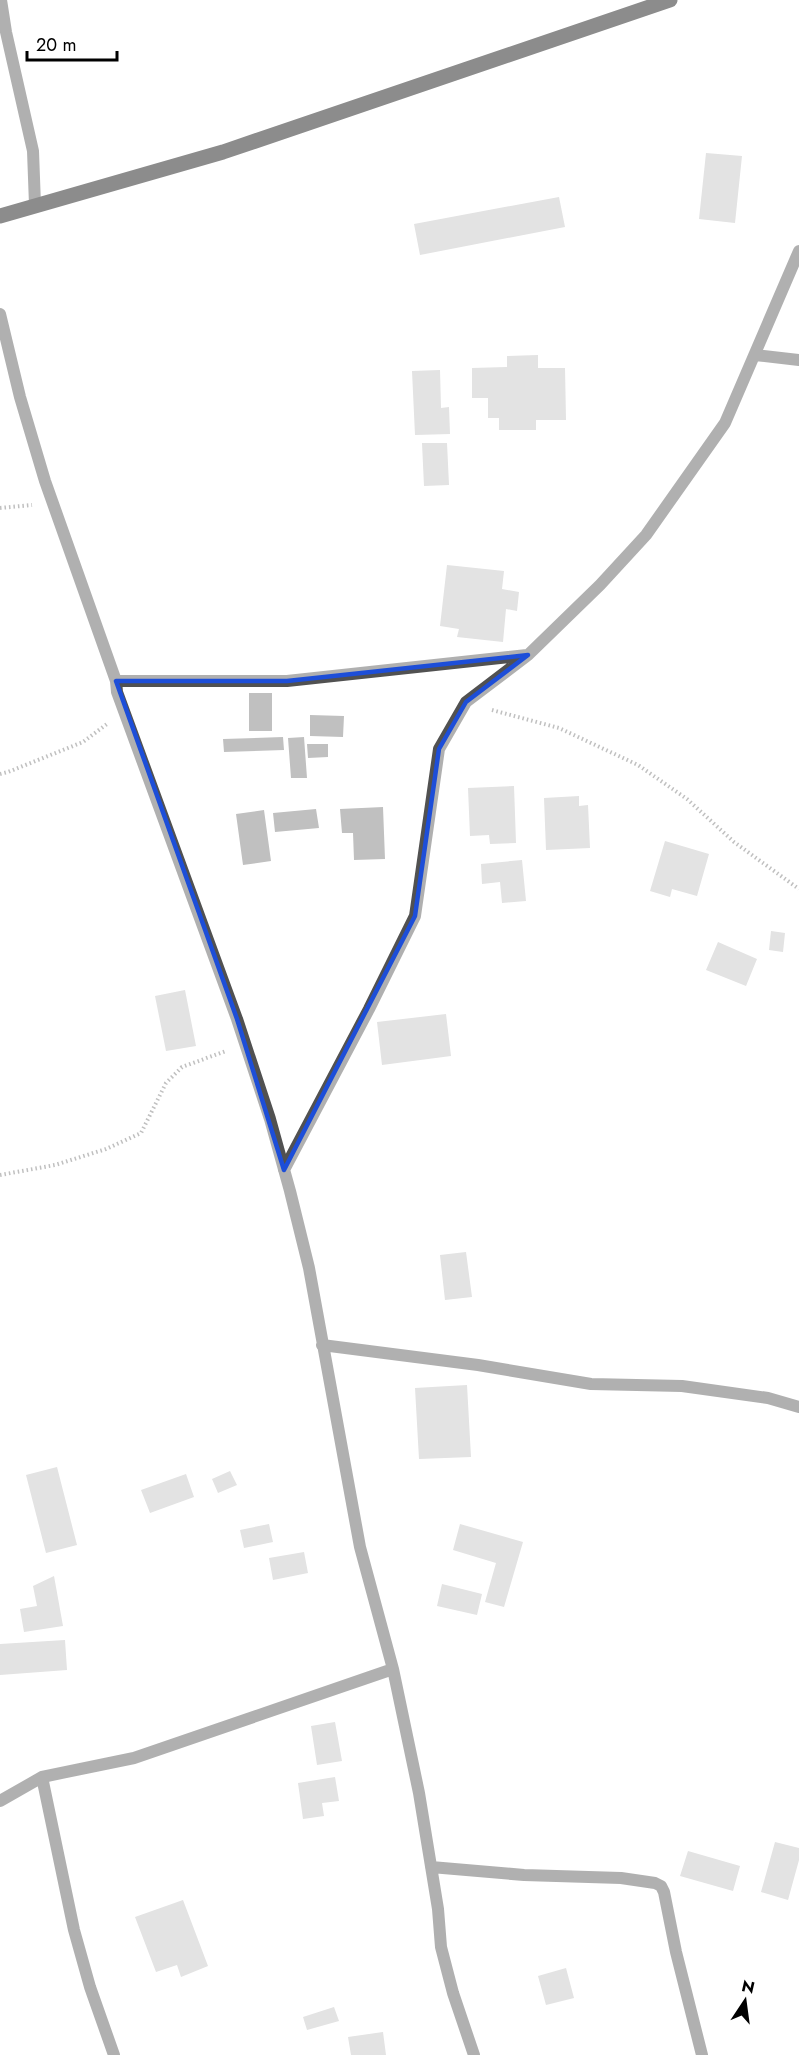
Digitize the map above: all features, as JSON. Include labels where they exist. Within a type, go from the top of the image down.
[{"type":"main road","points":[[0,216],[223,152],[670,0]]},
{"type":"street","points":[[2,0],[6,33],[33,151],[35,205]]},
{"type":"street","points":[[284,1170],[415,916],[439,749],[466,702],[528,655],[600,585],[646,535],[725,423],[799,251]]},
{"type":"street","points":[[0,314],[20,397],[53,503],[116,681],[117,692],[245,1045],[270,1119],[284,1170],[309,1268],[360,1547],[393,1670],[418,1793],[438,1909],[441,1947],[453,1993],[474,2055]]},
{"type":"street","points":[[754,355],[799,360]]},
{"type":"street","points":[[116,681],[287,681],[528,655]]},
{"type":"street","points":[[322,1345],[478,1365],[591,1384],[682,1386],[768,1398],[799,1407]]},
{"type":"street","points":[[0,1801],[42,1778],[134,1758],[393,1670]]},
{"type":"street","points":[[42,1778],[74,1930],[90,1987],[114,2055]]},
{"type":"street","points":[[431,1867],[524,1875],[621,1878],[661,1886],[667,1903],[676,1952],[702,2055]]},
{"type":"path","points":[[0,508],[53,503]]},
{"type":"path","points":[[466,702],[559,728],[638,765],[687,799],[734,842],[799,889]]},
{"type":"path","points":[[0,774],[83,742],[124,711]]},
{"type":"path","points":[[0,1175],[55,1165],[86,1156],[141,1133],[166,1083],[182,1067],[245,1045]]},
{"type":"highlighted area","points":[[528,655],[466,702],[439,749],[415,916],[284,1170],[237,1019],[116,681],[287,681]]},
{"type":"building","points":[[706,153],[742,156],[735,223],[699,219]]},
{"type":"building","points":[[559,197],[565,227],[420,255],[414,224]]},
{"type":"building","points":[[538,355],[538,368],[565,368],[566,420],[536,420],[536,430],[499,430],[499,418],[488,418],[488,398],[472,398],[472,368],[507,367],[507,356]]},
{"type":"building","points":[[440,370],[441,408],[449,407],[450,434],[415,435],[412,371]]},
{"type":"building","points":[[422,443],[447,443],[449,485],[424,486]]},
{"type":"building","points":[[447,565],[504,571],[502,589],[519,592],[517,611],[506,609],[503,642],[457,637],[459,629],[440,626]]},
{"type":"building","points":[[249,693],[272,693],[272,731],[249,731]]},
{"type":"building","points":[[310,715],[344,716],[343,737],[310,736]]},
{"type":"building","points":[[283,737],[284,750],[224,752],[223,739]]},
{"type":"building","points":[[304,737],[307,778],[291,778],[288,738]]},
{"type":"building","points":[[307,744],[328,744],[328,757],[308,758]]},
{"type":"building","points":[[514,786],[516,843],[490,844],[489,835],[470,836],[468,788]]},
{"type":"building","points":[[579,796],[579,806],[588,805],[590,848],[546,850],[544,798]]},
{"type":"building","points":[[383,807],[385,859],[354,860],[353,833],[342,833],[340,809]]},
{"type":"building","points":[[316,809],[319,828],[275,832],[273,813]]},
{"type":"building","points":[[264,810],[271,861],[243,865],[236,814]]},
{"type":"building","points":[[665,841],[709,854],[697,896],[672,889],[670,897],[650,891]]},
{"type":"building","points":[[522,860],[526,901],[502,903],[500,882],[482,884],[481,864]]},
{"type":"building","points":[[771,931],[785,933],[783,952],[769,950]]},
{"type":"building","points":[[718,942],[757,959],[746,986],[706,970]]},
{"type":"building","points":[[185,990],[196,1046],[166,1051],[155,996]]},
{"type":"building","points":[[446,1014],[451,1056],[382,1065],[377,1022]]},
{"type":"building","points":[[466,1252],[472,1297],[445,1300],[440,1255]]},
{"type":"building","points":[[467,1385],[471,1457],[419,1459],[415,1388]]},
{"type":"building","points":[[57,1467],[77,1545],[46,1553],[26,1475]]},
{"type":"building","points":[[230,1471],[237,1485],[218,1493],[212,1479]]},
{"type":"building","points":[[186,1474],[194,1497],[150,1513],[141,1490]]},
{"type":"building","points":[[269,1524],[273,1542],[244,1548],[240,1530]]},
{"type":"building","points":[[460,1524],[523,1542],[504,1607],[485,1602],[496,1563],[453,1550]]},
{"type":"building","points":[[304,1552],[308,1573],[273,1580],[269,1558]]},
{"type":"building","points":[[54,1576],[63,1626],[24,1632],[20,1609],[37,1606],[33,1586]]},
{"type":"building","points":[[442,1584],[482,1594],[477,1615],[437,1606]]},
{"type":"building","points":[[65,1640],[67,1670],[0,1675],[0,1644]]},
{"type":"building","points":[[335,1722],[342,1761],[317,1765],[311,1726]]},
{"type":"building","points":[[335,1777],[339,1801],[322,1803],[324,1816],[303,1819],[298,1783]]},
{"type":"building","points":[[775,1842],[799,1848],[799,1860],[788,1900],[761,1892]]},
{"type":"building","points":[[688,1851],[740,1866],[733,1891],[680,1876]]},
{"type":"building","points":[[183,1900],[208,1966],[181,1977],[177,1965],[156,1972],[135,1917]]},
{"type":"building","points":[[566,1968],[574,1998],[546,2005],[538,1976]]},
{"type":"building","points":[[334,2007],[339,2021],[307,2030],[303,2017]]},
{"type":"building","points":[[383,2032],[386,2055],[351,2055],[348,2037]]}]
